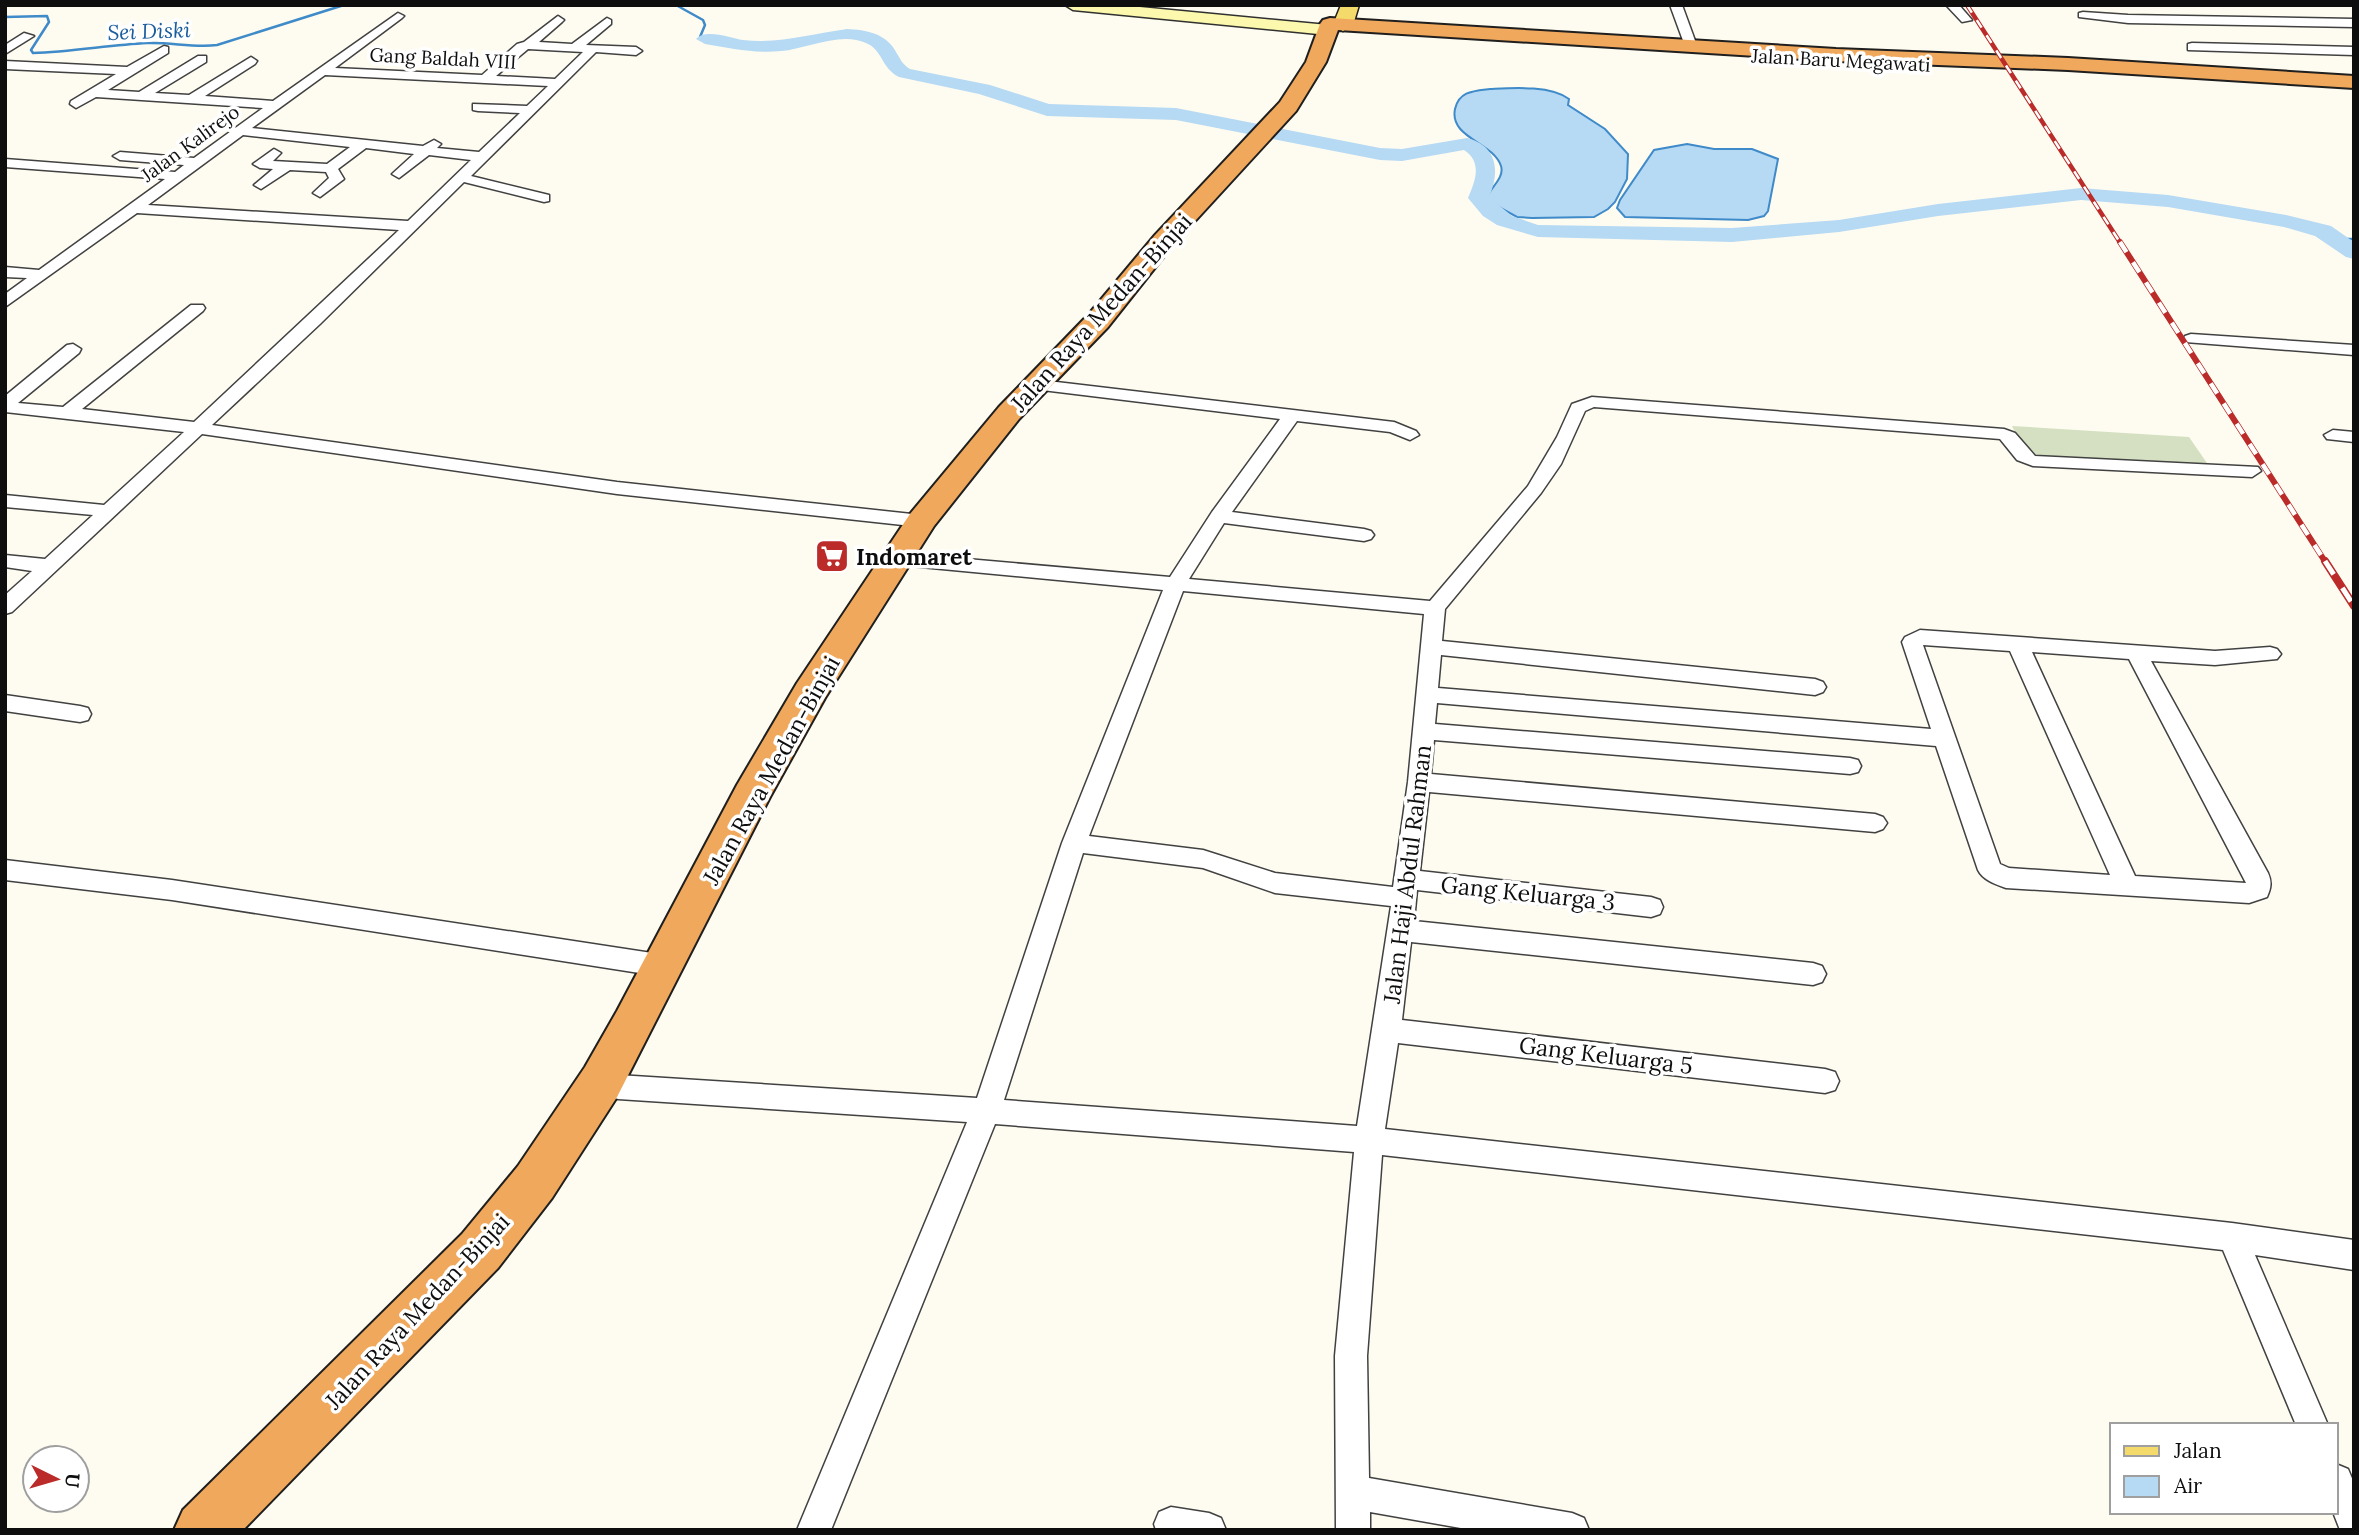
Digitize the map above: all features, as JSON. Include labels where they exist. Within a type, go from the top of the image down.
[{"type":"highway","name":"Jalan Baru Megawati","points":[[1340,29],[1418,31],[2354,85]]},
{"type":"highway","name":"Jalan Raya Medan-Binjai","points":[[231,1530],[495,1261],[552,1189],[609,1084],[751,795],[810,692],[903,560],[972,472],[1048,386],[1108,324],[1285,119],[1314,92],[1340,29]]},
{"type":"highway","name":"Jalan Raya Medan-Binjai","points":[[1285,119],[1310,74],[1340,29]]},
{"type":"highway","name":"Jalan Baru Megawati","points":[[1699,49],[2059,63],[2354,85]]},
{"type":"highway","name":"Jalan Raya Medan-Binjai","points":[[202,1530],[480,1251],[535,1182],[609,1084],[682,969],[767,798],[903,560],[961,469],[1098,321],[1164,240],[1251,158]]},
{"type":"street","points":[[1073,5],[1266,26],[1340,29]]},
{"type":"street","points":[[1121,5],[1340,29]]},
{"type":"street","points":[[1676,5],[1699,49]]},
{"type":"street","points":[[1952,5],[1966,20]]},
{"type":"street","points":[[2154,5],[2219,74]]},
{"type":"street","points":[[2083,15],[2166,20],[2354,23]]},
{"type":"street","name":"Jalan Kalirejo","points":[[201,167],[240,131],[398,16]]},
{"type":"street","points":[[528,45],[558,20]]},
{"type":"street","points":[[576,47],[607,22]]},
{"type":"street","points":[[5,50],[28,36]]},
{"type":"street","points":[[485,79],[521,47],[528,45],[636,51]]},
{"type":"street","points":[[2192,47],[2354,51]]},
{"type":"street","points":[[5,607],[463,178],[594,48]]},
{"type":"street","points":[[76,104],[164,50]]},
{"type":"street","points":[[142,96],[202,59]]},
{"type":"street","points":[[192,99],[251,61]]},
{"type":"street","points":[[5,65],[131,71]]},
{"type":"street","name":"Gang Baldah VIII","points":[[324,71],[560,83]]},
{"type":"street","points":[[93,93],[277,104]]},
{"type":"street","points":[[478,107],[531,110]]},
{"type":"street","points":[[240,131],[484,157]]},
{"type":"street","points":[[399,174],[439,139]]},
{"type":"street","points":[[274,153],[260,164],[330,169],[363,144]]},
{"type":"street","points":[[97,170],[118,156],[201,167]]},
{"type":"street","points":[[5,163],[181,174],[201,167]]},
{"type":"street","points":[[261,185],[286,166]]},
{"type":"street","points":[[320,193],[337,179],[330,169]]},
{"type":"street","name":"Jalan Kalirejo","points":[[5,302],[181,174]]},
{"type":"street","points":[[463,178],[544,198]]},
{"type":"street","points":[[134,208],[411,226]]},
{"type":"street","points":[[5,272],[41,275]]},
{"type":"street","points":[[68,412],[197,308]]},
{"type":"street","points":[[2191,339],[2354,350]]},
{"type":"street","points":[[5,406],[73,349]]},
{"type":"street","points":[[1048,386],[1394,427],[1410,435]]},
{"type":"street","points":[[5,406],[198,429],[617,488],[903,560],[1436,608],[1534,492],[1560,452],[1578,408],[1592,402],[2004,434],[2012,438],[2019,454],[2033,461],[2252,471]]},
{"type":"street","points":[[814,1530],[986,1111],[1074,843],[1175,585],[1219,516],[1292,416]]},
{"type":"street","points":[[2333,435],[2354,437]]},
{"type":"street","points":[[5,501],[108,511]]},
{"type":"street","points":[[1219,516],[1364,535]]},
{"type":"street","points":[[5,561],[47,566]]},
{"type":"street","name":"Jalan Haji Abdul Rahman","points":[[1353,1530],[1351,1356],[1369,1140],[1387,1030],[1419,782],[1436,608]]},
{"type":"street","points":[[2136,653],[2259,880],[2258,890],[2249,893],[2006,878],[1990,870],[1912,642],[1920,637],[2017,642],[2215,658],[2270,654]]},
{"type":"street","points":[[2017,642],[2127,886]]},
{"type":"street","points":[[1433,647],[1815,687]]},
{"type":"street","points":[[1428,690],[1941,731]]},
{"type":"street","points":[[5,703],[80,714]]},
{"type":"street","points":[[1425,731],[1850,765]]},
{"type":"street","points":[[1419,782],[1875,823]]},
{"type":"street","name":"Gang Keluarga 3","points":[[1074,843],[1203,859],[1275,883],[1404,889],[1651,907]]},
{"type":"street","points":[[5,870],[172,890],[665,966]]},
{"type":"street","points":[[1400,930],[1813,974]]},
{"type":"street","name":"Gang Keluarga 5","points":[[1387,1030],[1825,1081]]},
{"type":"street","points":[[609,1084],[1369,1140],[2232,1237],[2354,1255]]},
{"type":"street","points":[[2232,1237],[2311,1423]]},
{"type":"street","points":[[2338,1486],[2354,1522]]},
{"type":"street","points":[[1351,1492],[1572,1530]]},
{"type":"street","points":[[1171,1524],[1209,1530]]},
{"type":"green space","points":[[2012,426],[2189,437],[2209,466],[2027,456]]},
{"type":"water","points":[[1531,88],[1552,91],[1569,99],[1568,105],[1605,129],[1628,154],[1627,179],[1615,202],[1594,217],[1532,218],[1517,217],[1486,200],[1499,180],[1501,166],[1490,151],[1459,127],[1455,119],[1455,109],[1464,95],[1490,89]]},
{"type":"water","points":[[1687,144],[1714,149],[1752,149],[1778,159],[1768,211],[1764,216],[1748,220],[1625,217],[1617,208],[1620,200],[1654,150]]},
{"type":"waterway","name":"Sei Diski","points":[[5,17],[47,16],[49,22],[31,50],[33,53],[147,43],[217,45],[344,5]]},
{"type":"waterway","name":"Sei Diski","points":[[676,5],[703,20],[705,25],[700,37],[705,39]]},
{"type":"waterway","points":[[705,39],[743,45],[781,46],[847,34],[862,35],[876,40],[887,51],[895,68],[905,73],[983,89],[1047,110],[1176,114],[1380,154],[1402,155],[1467,144],[1475,148],[1485,160],[1485,182],[1478,198],[1491,212],[1505,220],[1538,231],[1732,235],[1839,226],[1938,210],[2081,194],[2168,201],[2286,221],[2323,231],[2354,252]]},
{"type":"waterway","points":[[2335,239],[2354,239]]},
{"type":"railway","points":[[1967,5],[2121,244]]},
{"type":"railway","points":[[2120,242],[2326,563]]},
{"type":"railway","points":[[2325,561],[2354,606]]},
{"type":"place","name":"Indomaret","points":[[832,556]]}]
